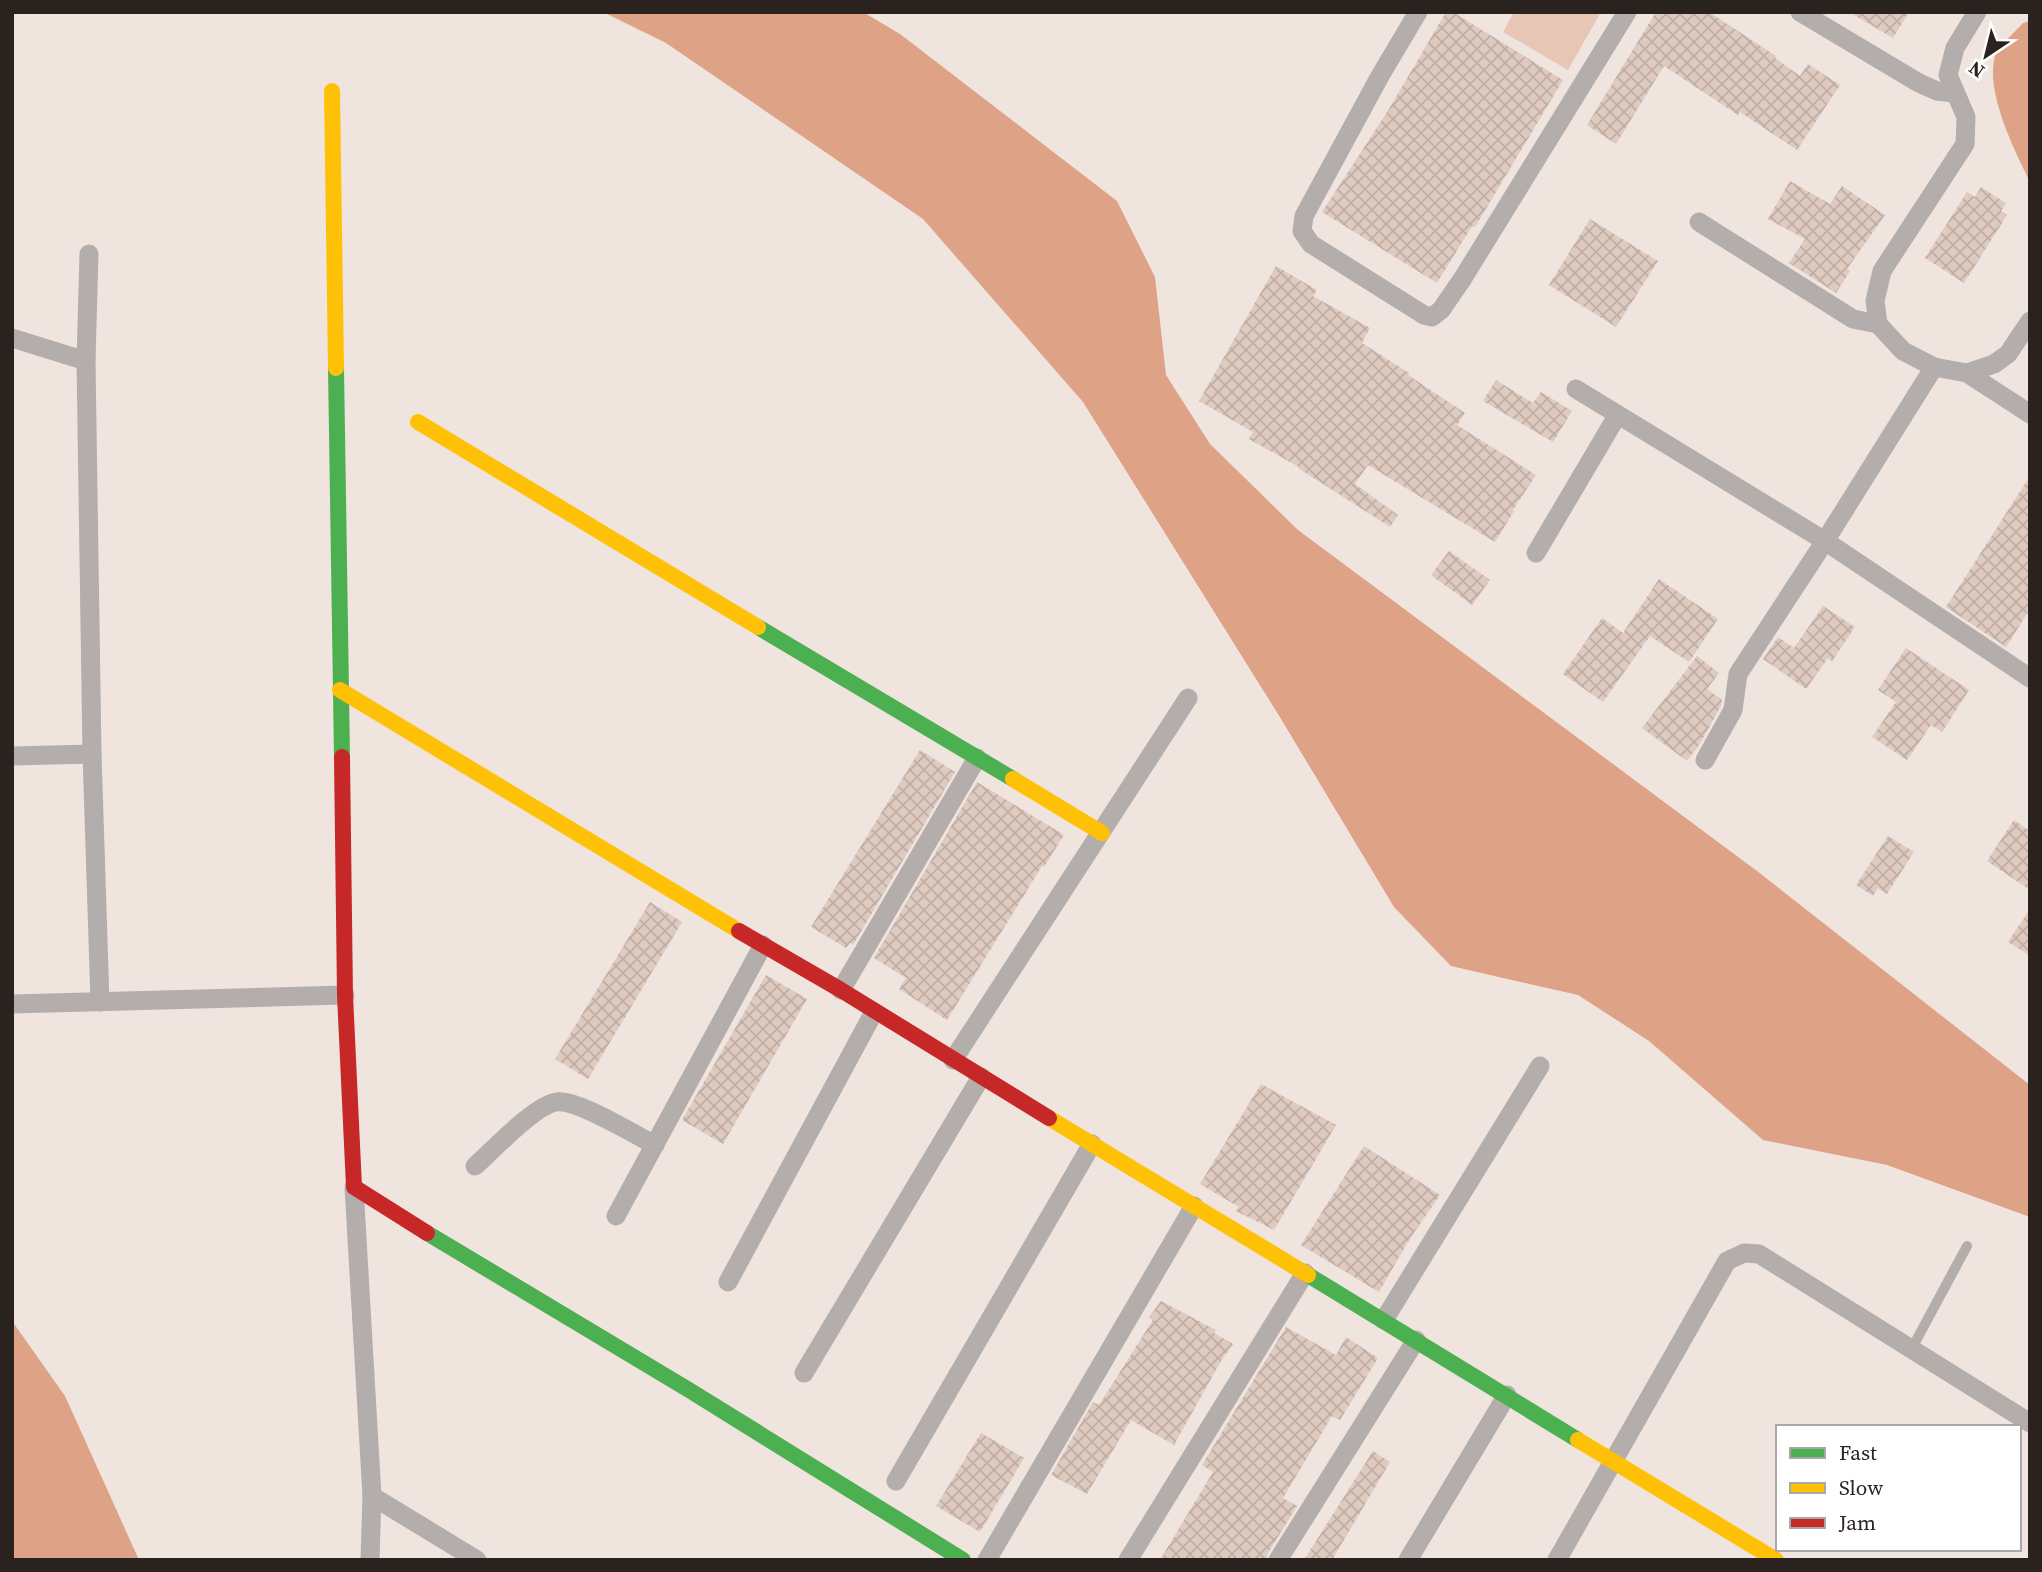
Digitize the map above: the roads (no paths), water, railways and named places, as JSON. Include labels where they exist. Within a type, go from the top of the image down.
[{"type":"street","points":[[1418,12],[1304,216],[1302,231],[1311,244],[1424,315],[1432,317],[1441,310],[1456,289],[1627,12]]},
{"type":"street","points":[[1800,12],[1919,83],[1937,91],[1954,93]]},
{"type":"street","points":[[1977,12],[1955,48],[1948,75],[1966,117],[1965,144],[1882,271],[1875,301],[1878,324],[1903,351],[1934,367],[1967,373],[2030,414]]},
{"type":"street","points":[[332,91],[345,995],[351,1150],[372,1496],[370,1560]]},
{"type":"street","points":[[1699,222],[1853,319],[1878,324]]},
{"type":"street","points":[[89,254],[86,361],[92,754],[100,1002]]},
{"type":"street","points":[[1967,373],[1994,365],[2008,354],[2030,321]]},
{"type":"street","points":[[12,338],[86,361]]},
{"type":"street","points":[[1706,760],[1733,710],[1738,674],[1934,367]]},
{"type":"street","points":[[1576,390],[1825,541],[2030,678]]},
{"type":"street","points":[[1536,553],[1617,416]]},
{"type":"street","points":[[418,422],[1102,833]]},
{"type":"street","points":[[340,690],[841,990],[1776,1560]]},
{"type":"street","points":[[953,1060],[1188,698]]},
{"type":"street","points":[[12,756],[92,754]]},
{"type":"street","points":[[841,990],[977,758]]},
{"type":"street","points":[[616,1216],[763,945]]},
{"type":"street","points":[[12,1004],[345,995]]},
{"type":"street","points":[[728,1282],[874,1012]]},
{"type":"street","points":[[1384,1320],[1540,1066]]},
{"type":"street","points":[[804,1373],[981,1077]]},
{"type":"street","points":[[475,1166],[539,1109],[557,1101],[576,1104],[655,1145]]},
{"type":"street","points":[[896,1481],[1092,1144]]},
{"type":"street","points":[[354,1187],[963,1560]]},
{"type":"street","points":[[987,1560],[1194,1206]]},
{"type":"street","points":[[1557,1560],[1727,1261],[1744,1253],[1759,1254],[2030,1423]]},
{"type":"street","points":[[1128,1560],[1305,1273]]},
{"type":"street","points":[[1278,1560],[1416,1340]]},
{"type":"street","points":[[1408,1560],[1507,1395]]},
{"type":"street","points":[[372,1496],[477,1560]]},
{"type":"lane","points":[[1911,1350],[1966,1246]]}]
